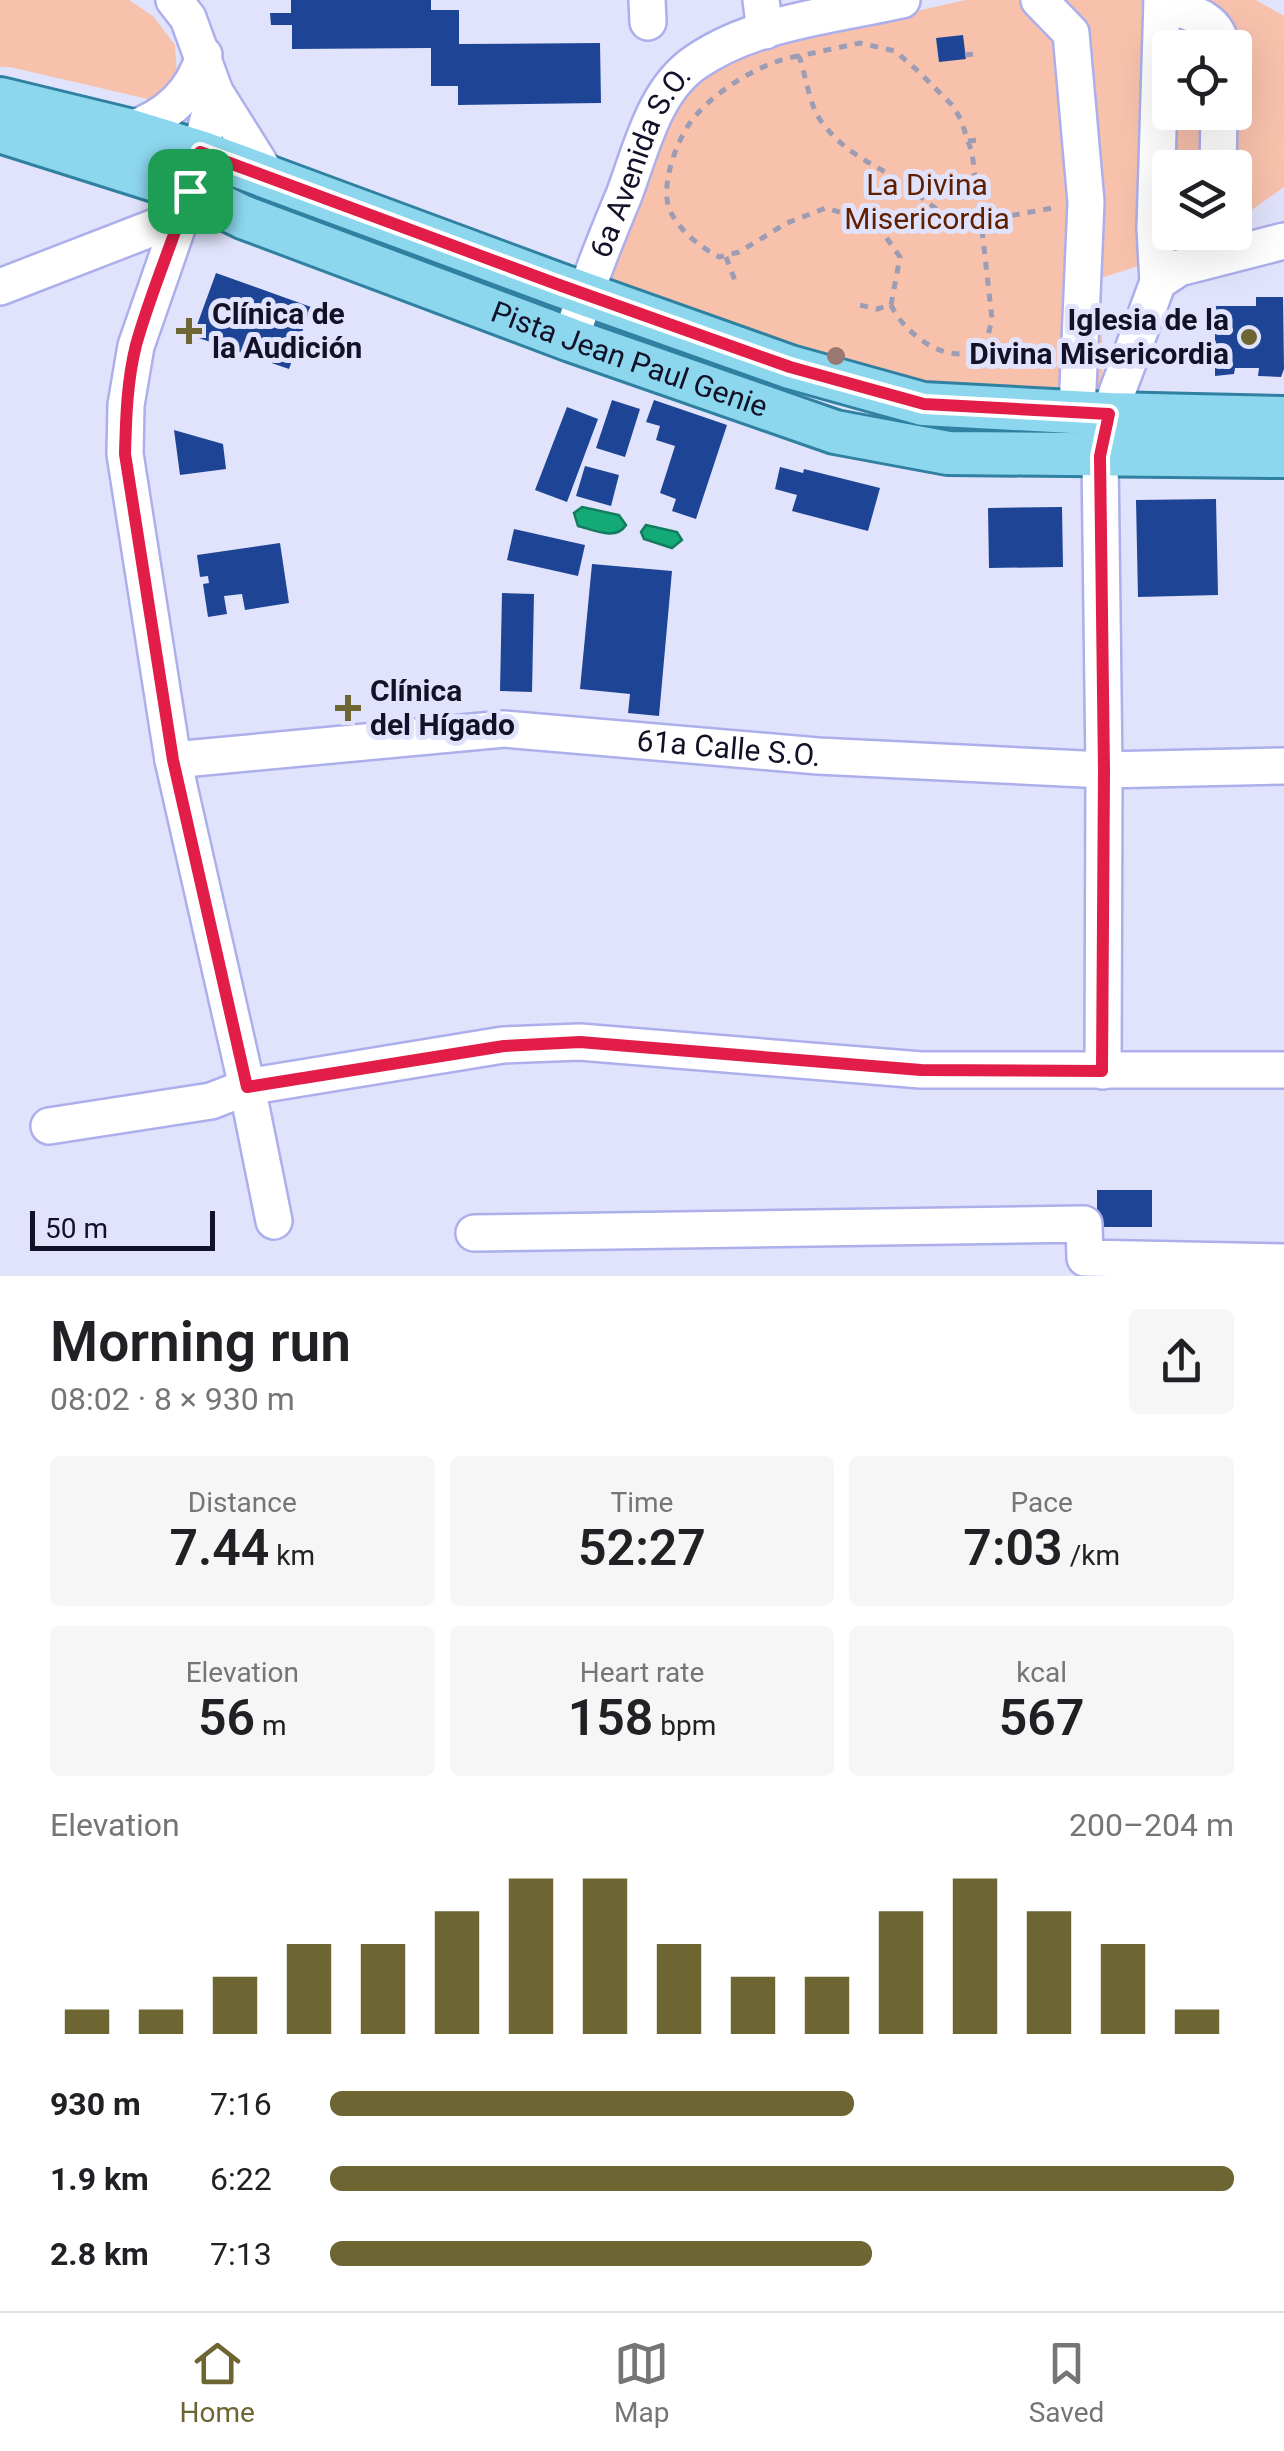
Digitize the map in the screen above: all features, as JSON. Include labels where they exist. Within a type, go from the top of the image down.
[{"type":"main road","name":"Pista Jean Paul Genie","points":[[0,99],[128,130],[190,187],[243,217],[571,340],[835,432],[948,453],[1284,456]]},
{"type":"main road","name":"Pista Jean Paul Genie","points":[[0,131],[190,187],[267,175],[790,367],[924,404],[1284,418]]},
{"type":"street","points":[[174,0],[188,18],[214,92],[267,175]]},
{"type":"street","name":"6a Avenida S.O.","points":[[571,340],[584,294],[650,127],[672,84],[693,63],[763,15],[902,0]]},
{"type":"street","points":[[1039,0],[1071,32],[1086,202],[1093,413],[1100,456],[1102,1071]]},
{"type":"street","points":[[1163,150],[1162,2],[1198,15],[1216,30]]},
{"type":"street","points":[[128,130],[150,123],[184,95],[198,76],[204,56]]},
{"type":"street","points":[[214,92],[190,187],[136,346],[126,406],[125,454],[173,760],[274,1221]]},
{"type":"street","points":[[0,287],[190,187]]},
{"type":"street","points":[[1158,282],[1179,268],[1284,242]]},
{"type":"street","points":[[1093,413],[1158,282],[1161,250]]},
{"type":"street","name":"61a Calle S.O.","points":[[173,760],[504,729],[818,756],[1104,770],[1284,766]]},
{"type":"street","points":[[49,1126],[211,1101],[247,1087],[504,1046],[580,1042],[921,1070],[1284,1070]]},
{"type":"street","points":[[474,1233],[1084,1224],[1085,1258],[1284,1262]]},
{"type":"path","points":[[854,42],[895,51],[953,106],[968,141],[981,220],[992,319],[986,344],[969,354],[958,354],[928,346],[905,326],[891,305],[900,257],[876,223],[826,208],[786,224],[726,257],[706,250],[683,229],[670,210],[665,186],[694,117],[755,72],[780,59],[799,56],[854,42]]},
{"type":"path","points":[[799,56],[819,120],[856,158],[903,183],[941,213],[957,220],[981,220],[1086,202]]},
{"type":"path","points":[[968,141],[980,140]]},
{"type":"path","points":[[726,257],[737,286]]},
{"type":"path","points":[[855,304],[876,309],[891,305]]},
{"type":"green space","points":[[0,0],[129,0],[153,16],[175,45],[177,73],[162,96],[152,100],[0,67]]},
{"type":"green space","name":"La Divina Misericordia","points":[[965,0],[1256,0],[1284,16],[1284,187],[1252,210],[1252,150],[1152,150],[1152,250],[1188,250],[1101,278],[1103,402],[959,397],[600,289],[677,94],[699,74],[772,44]]},
{"type":"shaded area","points":[[582,507],[619,515],[626,525],[611,533],[578,526],[574,513]]},
{"type":"shaded area","points":[[646,525],[677,532],[682,540],[672,548],[644,539],[641,532]]},
{"type":"building","points":[[291,0],[431,0],[431,10],[459,10],[459,44],[600,43],[601,103],[458,105],[458,86],[431,86],[431,48],[292,49],[292,25],[271,25],[270,13],[291,13]]},
{"type":"building","points":[[963,35],[966,59],[939,62],[936,38]]},
{"type":"building","points":[[216,273],[311,307],[289,369],[193,336]]},
{"type":"building","name":"Iglesia de la Divina Misericordia","points":[[1256,297],[1283,297],[1281,377],[1258,376],[1259,368],[1235,368],[1234,374],[1215,376],[1215,306],[1256,306]]},
{"type":"building","points":[[612,400],[640,409],[625,457],[596,448]]},
{"type":"building","points":[[654,400],[727,425],[696,519],[672,511],[676,499],[660,493],[675,446],[656,440],[660,426],[646,422]]},
{"type":"building","points":[[567,407],[598,419],[567,502],[535,490]]},
{"type":"building","points":[[174,430],[223,444],[226,469],[180,475]]},
{"type":"building","points":[[585,466],[619,475],[611,506],[576,496]]},
{"type":"building","points":[[780,467],[880,488],[868,531],[792,511],[797,495],[775,489]]},
{"type":"building","points":[[1216,499],[1218,595],[1138,597],[1136,500]]},
{"type":"building","points":[[1062,507],[1063,567],[989,568],[988,508]]},
{"type":"building","points":[[514,529],[585,545],[578,576],[507,560]]},
{"type":"building","points":[[280,543],[289,603],[245,610],[242,594],[224,596],[227,614],[208,617],[203,584],[209,583],[208,576],[200,577],[197,555]]},
{"type":"building","points":[[592,564],[672,571],[659,716],[628,713],[630,694],[580,689]]},
{"type":"building","points":[[502,593],[534,594],[532,692],[500,691]]},
{"type":"building","points":[[1097,1190],[1152,1190],[1152,1227],[1097,1227]]},
{"type":"place","name":"Clínica de la Audición","points":[[189,331]]},
{"type":"place","name":"Iglesia de la Divina Misericordia","points":[[1249,337]]},
{"type":"place","name":"Clínica del Hígado","points":[[348,708]]},
{"type":"route","points":[[200,152],[790,367],[924,404],[1109,414],[1100,456],[1102,1071],[921,1070],[580,1042],[504,1046],[247,1087],[173,760],[125,454],[126,406],[136,346],[190,191],[200,152]]}]
